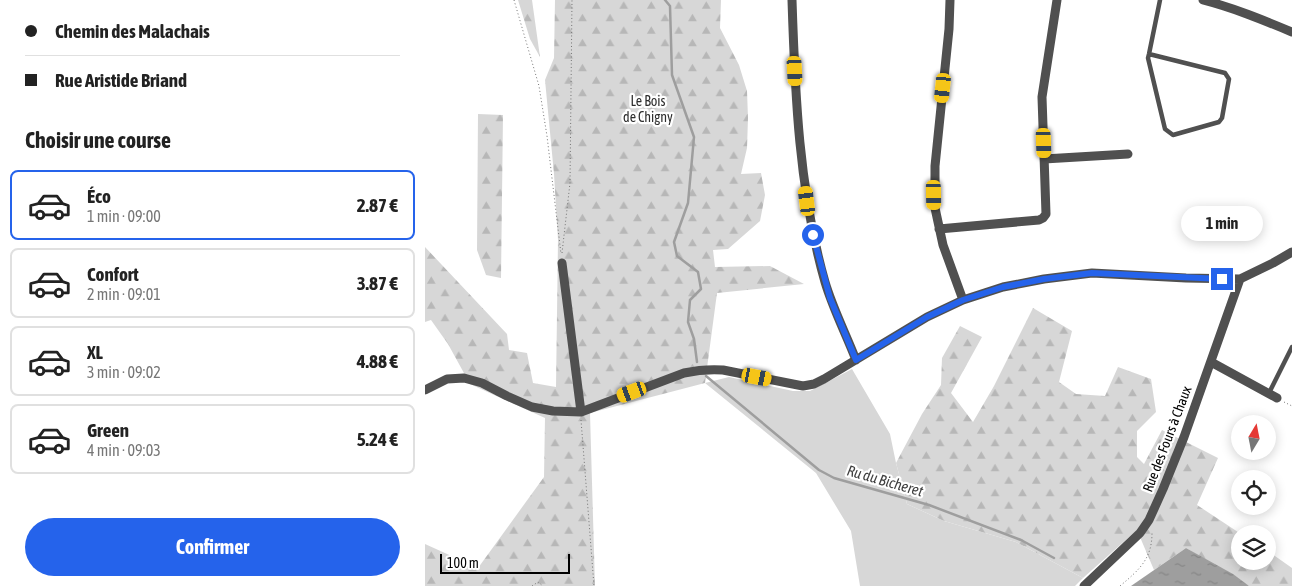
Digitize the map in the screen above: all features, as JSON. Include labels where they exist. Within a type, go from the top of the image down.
[{"type":"street","points":[[792,0],[798,121],[807,201],[813,235],[830,298],[856,360]]},
{"type":"street","points":[[950,0],[949,29],[935,166],[935,208],[939,229],[963,300]]},
{"type":"street","points":[[939,229],[1039,220],[1046,214],[1042,97],[1057,0]]},
{"type":"street","points":[[1203,0],[1262,19],[1292,32]]},
{"type":"street","points":[[1044,159],[1128,154]]},
{"type":"street","points":[[425,390],[447,379],[464,378],[482,383],[532,407],[553,411],[581,412],[684,373],[697,370],[723,370],[803,386],[825,379],[927,317],[963,300],[1003,287],[1044,279],[1092,273],[1240,279],[1292,252]]},
{"type":"street","points":[[562,260],[581,412]]},
{"type":"street","name":"Rue des Fours à Chaux","points":[[1084,586],[1140,533],[1149,520],[1181,446],[1240,279]]},
{"type":"street","points":[[1211,362],[1277,398]]},
{"type":"lane","points":[[1149,54],[1225,73],[1229,80],[1222,118],[1219,122],[1173,135],[1165,130],[1148,58],[1160,0]]},
{"type":"lane","points":[[1269,393],[1292,347]]},
{"type":"path","points":[[514,0],[539,86],[562,260]]},
{"type":"path","points":[[562,260],[570,183],[572,0]]},
{"type":"path","points":[[581,412],[594,586]]},
{"type":"path","points":[[1120,586],[1144,563],[1151,546],[1152,534],[1149,520]]},
{"type":"path","points":[[532,586],[538,582],[543,586]]},
{"type":"green space","points":[[518,0],[532,0],[540,57],[530,39]]},
{"type":"green space","name":"Le Bois de Chigny","points":[[555,0],[721,0],[720,28],[739,65],[747,91],[747,148],[741,174],[761,173],[765,195],[760,221],[728,249],[713,250],[715,267],[770,266],[804,284],[717,293],[705,383],[590,413],[595,586],[425,586],[425,544],[478,568],[544,477],[545,418],[470,384],[448,344],[431,320],[425,322],[425,247],[507,334],[509,350],[527,353],[533,383],[556,387],[558,240],[545,80],[554,58]]},
{"type":"green space","points":[[478,114],[503,115],[501,278],[486,275],[477,250]]},
{"type":"green space","points":[[1033,308],[1072,331],[1059,382],[1076,394],[1105,396],[1118,367],[1151,379],[1156,412],[1137,431],[1137,457],[1144,464],[1162,430],[1218,458],[1197,505],[1231,527],[1231,570],[1276,570],[1276,557],[1292,568],[1292,586],[1249,586],[1186,548],[1154,570],[1137,530],[1083,578],[1016,542],[944,521],[907,504],[896,463],[922,414],[941,385],[942,358],[960,326],[982,337],[951,393],[973,422],[994,386]]},
{"type":"green space","points":[[852,369],[890,434],[907,504],[944,521],[1016,542],[1083,578],[1075,586],[860,586],[851,531],[816,473],[705,383],[729,377],[793,391],[810,391]]},
{"type":"water","points":[[1186,548],[1233,574],[1249,586],[1131,586]]},
{"type":"waterway","name":"Ru du Bicheret","points":[[665,0],[670,6],[672,75],[694,137],[688,203],[674,242],[677,256],[698,272],[701,289],[690,300],[688,322],[694,339],[697,362]]},
{"type":"waterway","name":"Ru du Bicheret","points":[[706,376],[819,470],[834,478],[929,505],[1021,540],[1054,558]]},
{"type":"route","points":[[813,235],[830,298],[856,360],[927,317],[963,300],[1003,287],[1044,279],[1092,273],[1222,279]]}]
